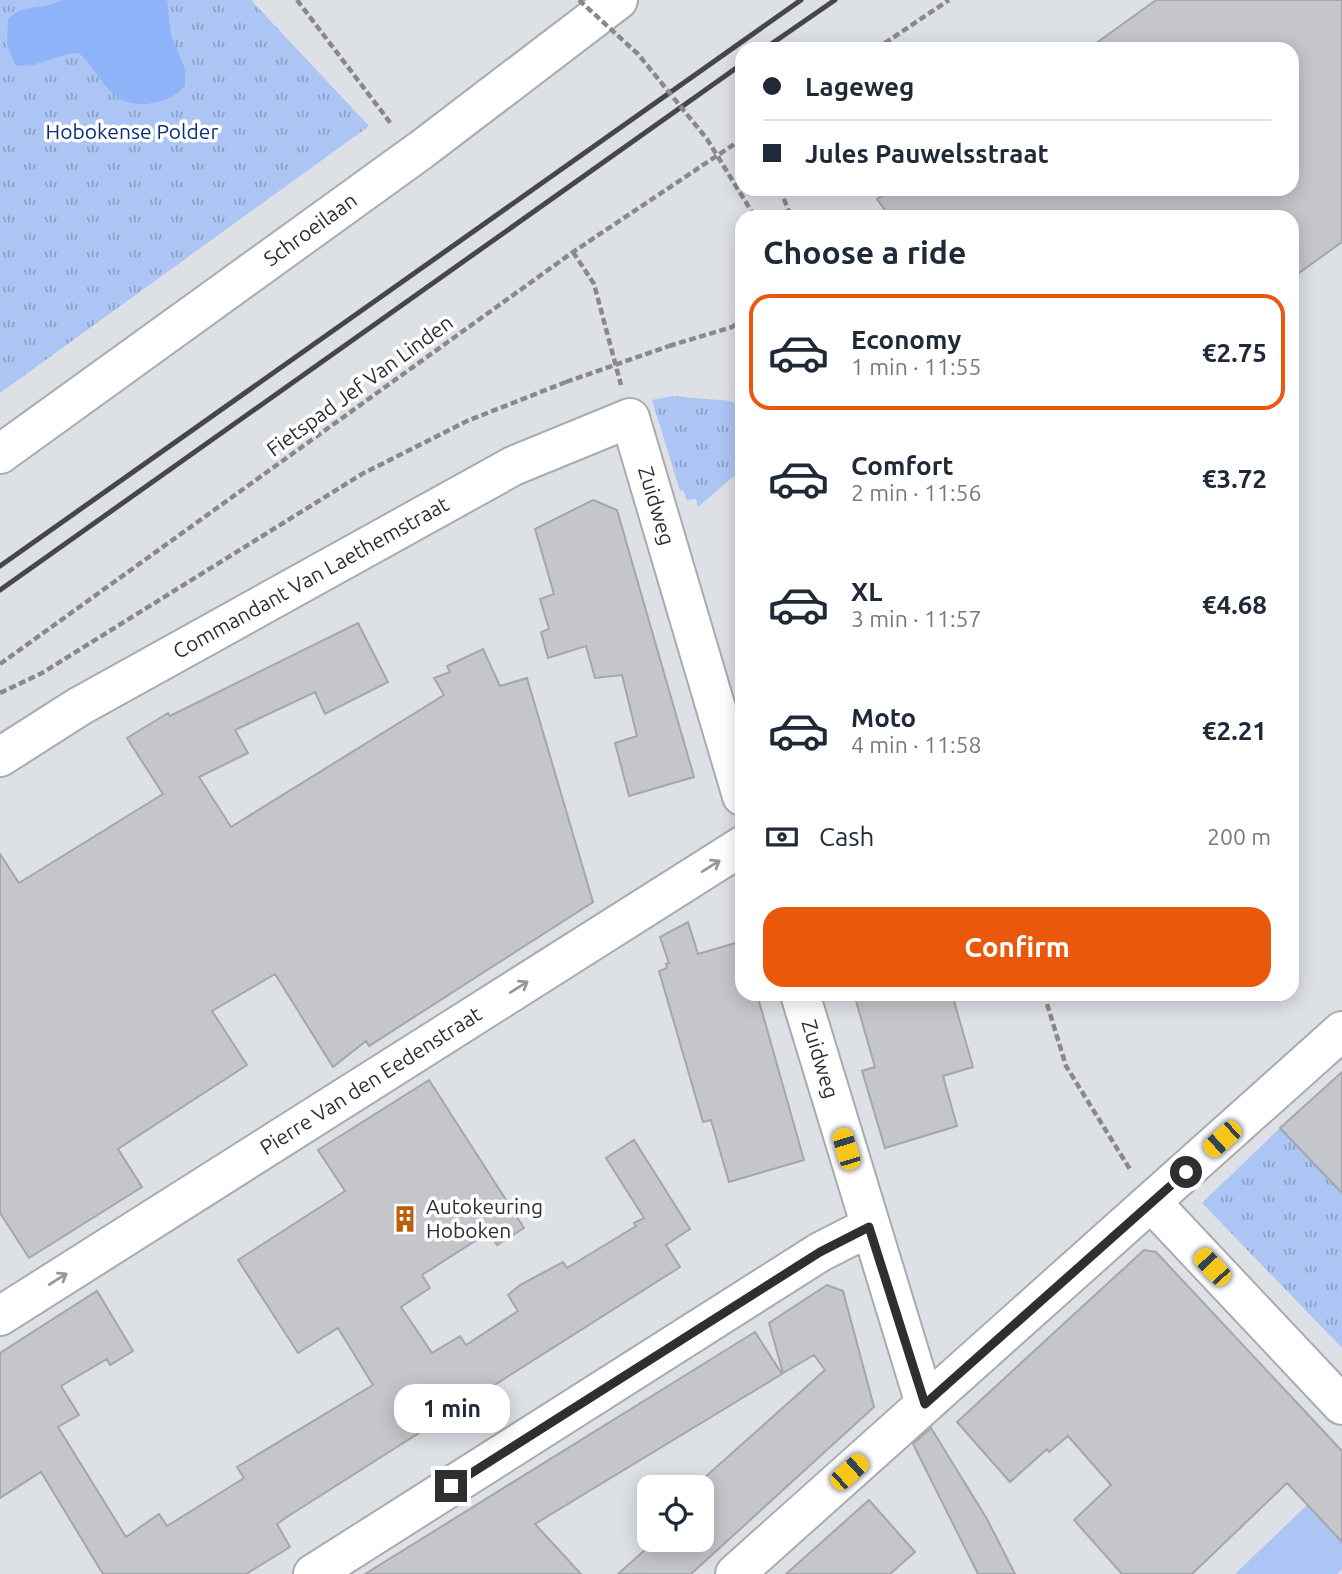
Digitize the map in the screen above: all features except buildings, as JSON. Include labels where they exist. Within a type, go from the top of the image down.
[{"type":"street","name":"Schroeilaan","points":[[0,454],[421,150],[618,0]]},
{"type":"street","name":"Commandant Van Laethemstraat","points":[[0,757],[92,700],[513,466],[630,418]]},
{"type":"street","name":"Zuidweg","points":[[630,418],[735,772]]},
{"type":"street","name":"Pierre Van den Eedenstraat","points":[[0,1316],[735,850]]},
{"type":"street","name":"Zuidweg","points":[[802,1001],[925,1404]]},
{"type":"street","points":[[735,1574],[1342,1031]]},
{"type":"street","points":[[1152,1203],[1342,1405]]},
{"type":"street","points":[[313,1574],[820,1252],[869,1227]]},
{"type":"path","points":[[298,0],[393,125]]},
{"type":"path","points":[[579,0],[638,54],[707,139],[735,184]]},
{"type":"path","points":[[886,42],[949,0]]},
{"type":"path","name":"Fietspad Jef Van Linden","points":[[0,664],[573,252],[735,144]]},
{"type":"path","points":[[573,252],[593,284],[630,418]]},
{"type":"path","points":[[2,691],[42,673],[362,474],[467,421],[566,382],[735,325]]},
{"type":"path","points":[[1046,1001],[1066,1066],[1122,1161],[1139,1180],[1152,1203]]},
{"type":"green space","name":"Hobokense Polder","points":[[0,0],[251,0],[369,126],[0,393]]},
{"type":"green space","points":[[672,396],[735,404],[735,475],[698,507],[696,499],[687,500],[683,490],[680,491],[652,400]]},
{"type":"green space","points":[[1280,1128],[1342,1193],[1342,1348],[1202,1203]]},
{"type":"green space","points":[[1307,1505],[1342,1542],[1342,1570],[1337,1574],[1235,1574]]},
{"type":"shaded area","points":[[62,0],[167,0],[171,35],[185,69],[185,86],[163,101],[133,104],[107,88],[79,53],[31,65],[15,65],[7,43],[8,20],[20,11]]},
{"type":"railway","points":[[742,42],[801,0]]},
{"type":"railway","points":[[774,42],[835,0]]},
{"type":"railway","points":[[0,566],[735,47]]},
{"type":"railway","points":[[0,590],[735,69]]},
{"type":"place","name":"Autokeuring Hoboken","points":[[405,1219]]},
{"type":"route","points":[[451,1486],[820,1252],[869,1227],[925,1404],[1186,1172]]}]
